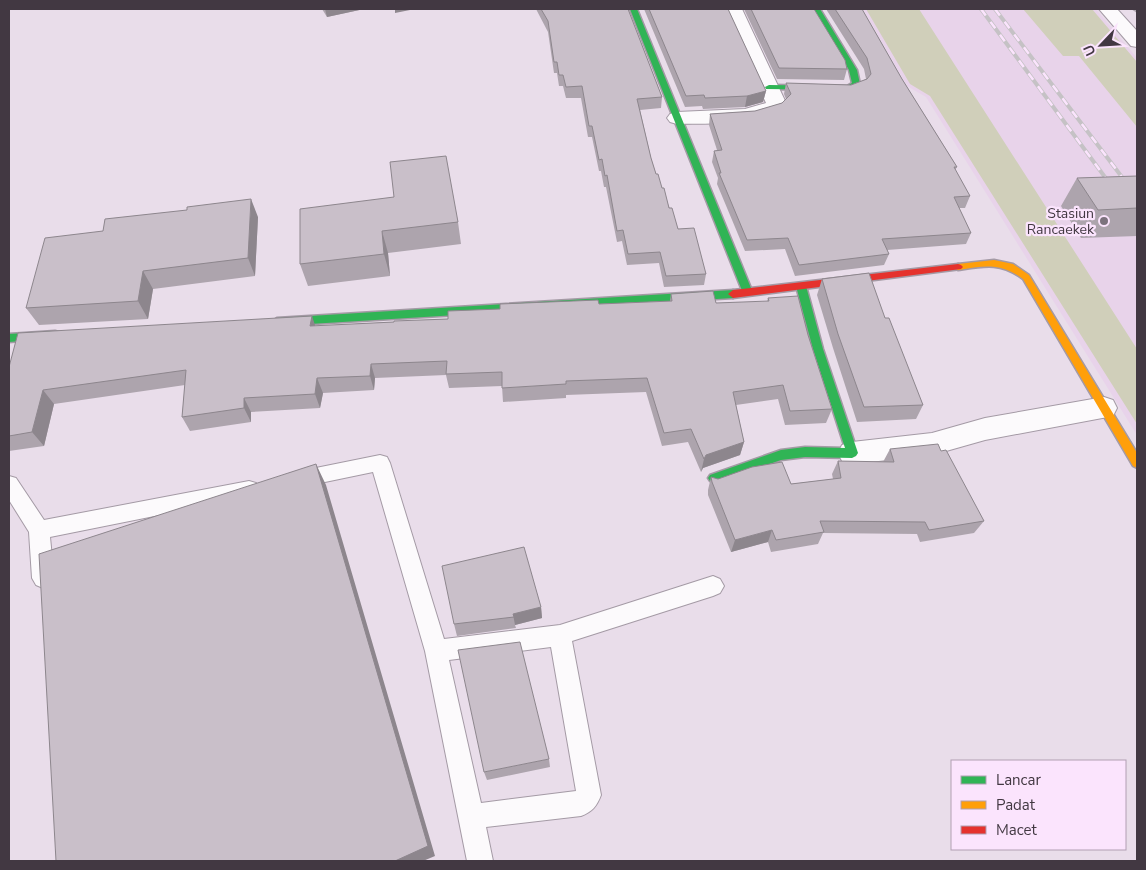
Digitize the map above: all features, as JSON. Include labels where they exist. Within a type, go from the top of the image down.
[{"type":"street","points":[[633,9],[748,293]]},
{"type":"street","points":[[677,118],[746,115],[772,109],[777,105],[733,9]]},
{"type":"street","points":[[769,87],[848,88],[856,84],[853,70],[816,9]]},
{"type":"street","points":[[1108,9],[1129,22],[1137,42]]},
{"type":"street","points":[[266,323],[748,293],[994,262],[1015,267],[1026,277],[1137,463]]},
{"type":"street","points":[[801,286],[818,348],[852,453]]},
{"type":"street","points":[[9,340],[69,335]]},
{"type":"street","points":[[714,478],[781,455],[806,452],[852,453],[932,444],[985,429],[1104,408]]},
{"type":"lane","points":[[39,530],[380,463],[436,651],[480,861]]},
{"type":"lane","points":[[9,484],[39,530],[44,598]]},
{"type":"lane","points":[[436,651],[560,635],[713,586]]},
{"type":"lane","points":[[472,816],[581,804],[589,795],[560,635]]},
{"type":"shaded area","points":[[863,9],[1096,9],[1137,58],[1137,435],[926,97],[907,86]]},
{"type":"green space","points":[[866,9],[919,9],[1137,349],[1137,424],[930,96],[910,84]]},
{"type":"green space","points":[[1023,9],[1092,9],[1137,62],[1137,127],[1079,56],[1063,56]]},
{"type":"building","points":[[541,9],[628,9],[662,97],[637,99],[651,158],[662,188],[664,188],[669,208],[672,208],[678,229],[694,228],[706,274],[666,276],[660,252],[628,254],[623,230],[617,231],[607,175],[605,176],[602,159],[599,160],[592,126],[589,126],[582,86],[566,87],[563,75],[559,75],[557,62],[554,62],[548,21]]},
{"type":"building","points":[[649,9],[728,9],[766,91],[747,96],[705,98],[704,95],[686,96]]},
{"type":"building","points":[[751,9],[814,9],[845,60],[847,69],[779,68]]},
{"type":"building","points":[[835,9],[862,9],[902,79],[957,167],[954,167],[970,196],[954,197],[971,233],[882,239],[889,254],[799,265],[788,238],[747,240],[719,173],[721,173],[714,151],[722,150],[710,114],[755,111],[782,103],[791,94],[786,83],[851,85],[867,79],[871,74],[867,58]]},
{"type":"building","points":[[446,156],[458,222],[382,231],[384,254],[300,264],[300,209],[394,197],[390,162]]},
{"type":"building","points":[[1137,176],[1137,208],[1098,210],[1077,178]]},
{"type":"building","points":[[251,199],[248,258],[143,271],[138,301],[26,308],[45,238],[103,231],[105,219],[187,210],[187,207]]},
{"type":"building","points":[[869,273],[885,318],[889,318],[923,405],[864,407],[838,334],[822,279]]},
{"type":"building","points":[[713,291],[716,303],[769,301],[768,298],[798,296],[808,335],[832,409],[790,411],[783,385],[733,392],[744,442],[706,455],[704,459],[691,429],[664,433],[647,378],[566,381],[566,384],[502,388],[502,372],[446,374],[447,361],[371,364],[370,376],[317,378],[315,394],[244,398],[244,408],[182,417],[186,370],[43,390],[32,432],[9,436],[9,367],[18,333],[312,316],[310,326],[448,319],[448,311],[500,309],[500,304],[598,300],[599,304],[672,301],[671,294]]},
{"type":"building","points":[[938,444],[941,451],[946,450],[984,521],[929,530],[925,522],[820,521],[824,532],[776,540],[772,530],[735,540],[711,477],[718,479],[752,467],[782,462],[791,484],[841,478],[838,461],[894,462],[890,449]]},
{"type":"building","points":[[316,464],[428,846],[395,861],[56,861],[39,554]]},
{"type":"building","points":[[524,547],[541,607],[513,614],[514,617],[454,624],[442,566]]},
{"type":"building","points":[[520,642],[549,759],[484,772],[458,650]]},
{"type":"railway","points":[[981,9],[1113,188]]},
{"type":"railway","points":[[995,9],[1137,197]]},
{"type":"traffic: fast","points":[[633,9],[748,293]]},
{"type":"traffic: fast","points":[[769,87],[848,88],[856,84],[853,70],[816,9]]},
{"type":"traffic: fast","points":[[714,478],[781,455],[805,452],[852,453],[818,349],[801,286]]},
{"type":"traffic: fast","points":[[277,322],[733,294]]},
{"type":"traffic: fast","points":[[9,338],[55,335]]},
{"type":"traffic: slow","points":[[958,267],[986,263],[1002,264],[1010,266],[1026,277],[1137,463]]},
{"type":"traffic: jam","points":[[733,294],[958,267]]},
{"type":"place","name":"Stasiun Rancaekek","points":[[1104,221]]}]
